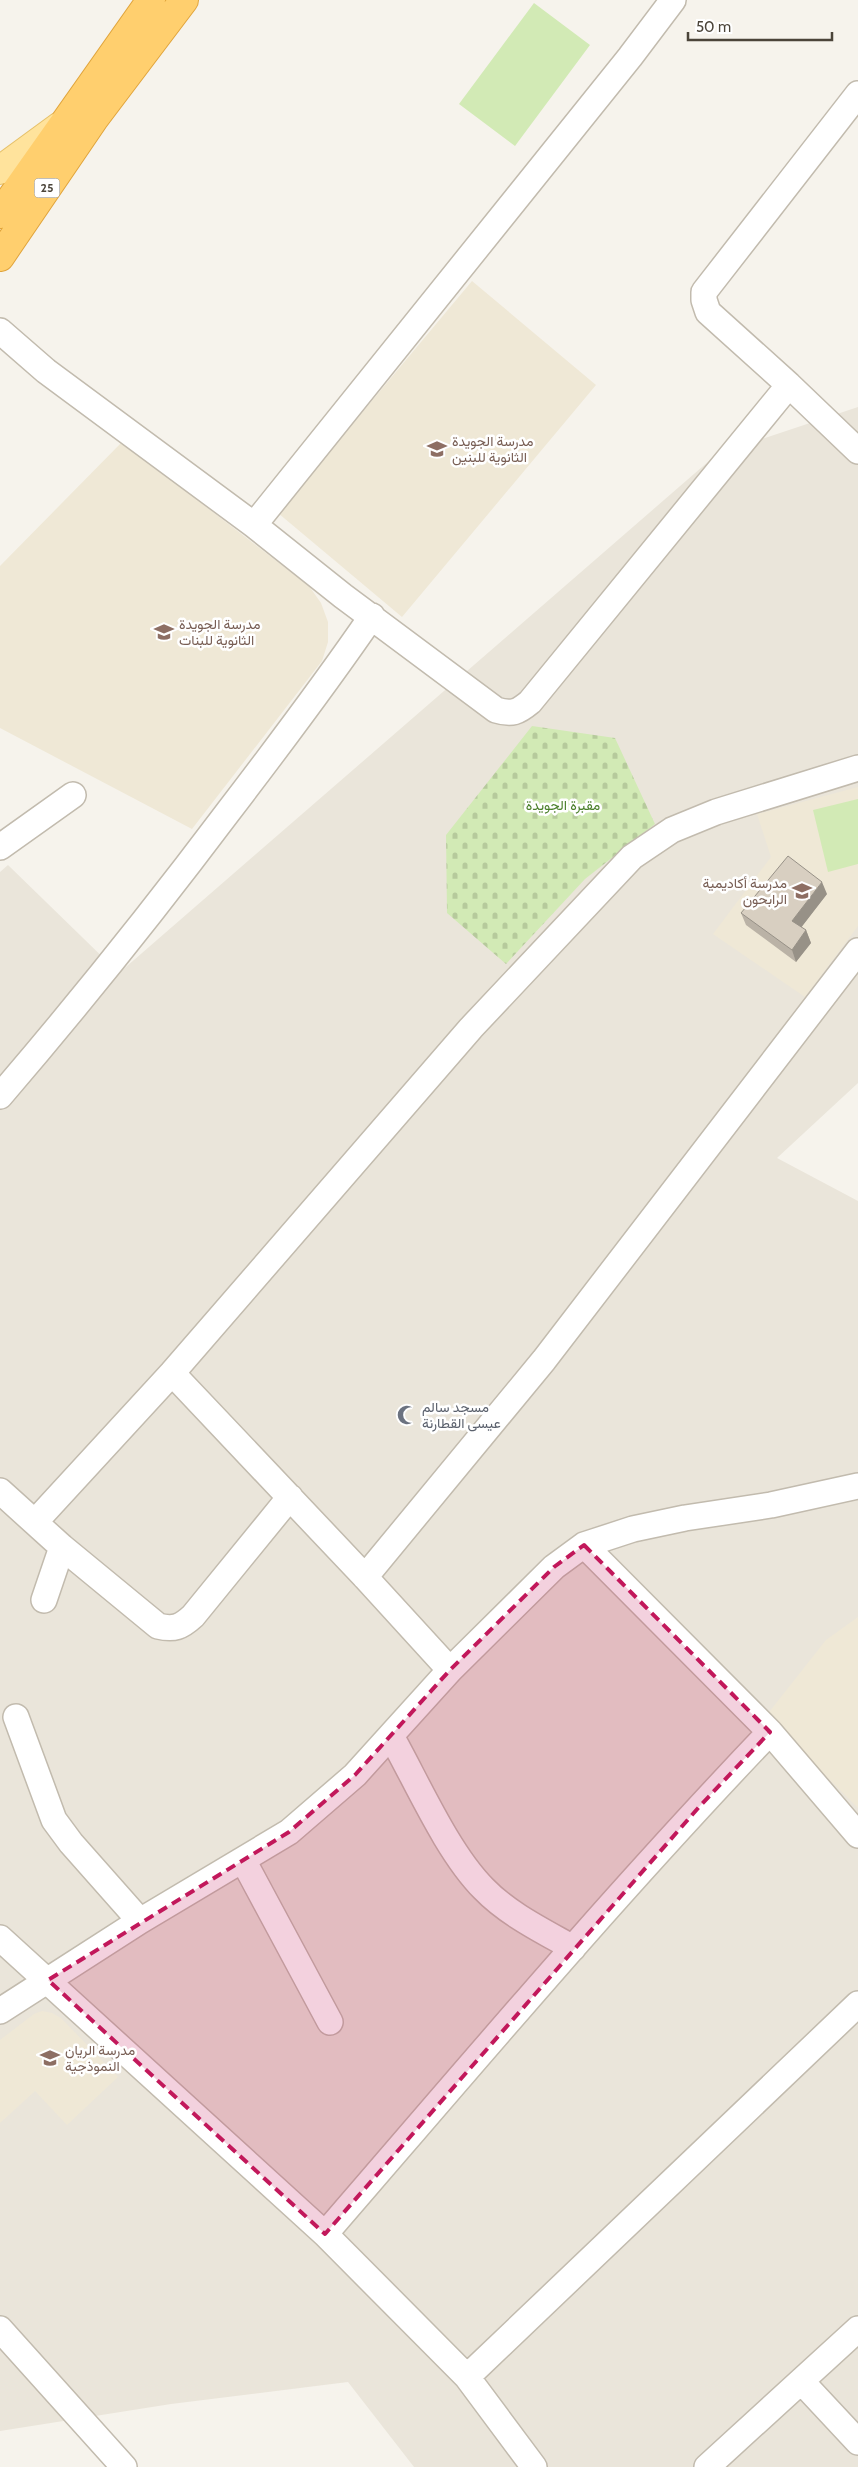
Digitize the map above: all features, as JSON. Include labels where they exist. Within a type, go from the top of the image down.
[{"type":"highway","name":"25","points":[[0,214],[151,0]]},
{"type":"highway","name":"25","points":[[0,257],[94,119],[184,0]]},
{"type":"main road","points":[[0,170],[67,120]]},
{"type":"street","points":[[254,525],[630,57],[673,0]]},
{"type":"street","points":[[858,94],[704,292],[704,300],[708,312],[790,385],[858,451]]},
{"type":"street","points":[[0,331],[46,370],[254,525],[496,710],[506,714],[518,712],[530,702],[790,385]]},
{"type":"street","points":[[0,1096],[72,1012],[186,867],[326,684],[372,616]]},
{"type":"street","points":[[35,1522],[172,1373],[471,1028],[632,857],[672,830],[716,812],[858,768]]},
{"type":"street","points":[[0,846],[73,796]]},
{"type":"street","points":[[365,1577],[544,1360],[858,951]]},
{"type":"street","points":[[172,1373],[450,1670]]},
{"type":"street","points":[[0,2011],[19,1997],[140,1921],[289,1832],[355,1775],[450,1670],[554,1567],[584,1545],[633,1529],[685,1518],[771,1505],[858,1486]]},
{"type":"street","points":[[0,1491],[62,1547],[158,1626],[172,1629],[182,1626],[193,1616],[290,1497]]},
{"type":"street","points":[[584,1545],[770,1732],[858,1835]]},
{"type":"street","points":[[44,1600],[62,1547]]},
{"type":"street","points":[[16,1718],[54,1820],[71,1843],[140,1921]]},
{"type":"street","points":[[325,2234],[573,1948],[699,1807],[770,1732]]},
{"type":"street","points":[[391,1736],[455,1852],[484,1890],[539,1929],[573,1948]]},
{"type":"street","points":[[243,1860],[330,2022]]},
{"type":"street","points":[[0,1938],[325,2234],[467,2377],[534,2467]]},
{"type":"street","points":[[467,2377],[858,2004]]},
{"type":"street","points":[[0,2329],[124,2467]]},
{"type":"street","points":[[708,2467],[858,2329]]},
{"type":"street","points":[[802,2382],[858,2442]]},
{"type":"highlighted area","points":[[584,1545],[770,1732],[699,1807],[325,2234],[48,1980],[289,1832],[355,1775],[450,1670],[554,1567]]},
{"type":"shaded area","name":"مدرسة الجويدة الثانوية للبنين","points":[[472,281],[596,385],[402,617],[278,513]]},
{"type":"shaded area","points":[[858,407],[858,1083],[777,1158],[858,1201],[858,2467],[414,2467],[348,2382],[171,2404],[0,2431],[0,872],[8,865],[119,973],[717,454]]},
{"type":"shaded area","name":"مدرسة الجويدة الثانوية للبنات","points":[[122,442],[309,586],[321,603],[328,622],[328,642],[322,661],[192,829],[0,728],[0,566]]},
{"type":"shaded area","name":"مدرسة أكاديمية الرابحون","points":[[858,787],[858,926],[805,997],[713,934],[771,857],[757,814]]},
{"type":"shaded area","points":[[858,1617],[858,1808],[766,1716],[826,1640]]},
{"type":"shaded area","name":"مدرسة الريان النموذجية","points":[[42,2011],[52,2013],[61,2018],[118,2077],[67,2125],[35,2091],[0,2123],[0,2040],[34,2014]]},
{"type":"green space","points":[[534,3],[590,45],[515,146],[459,104]]},
{"type":"green space","name":"مقبرة الجويدة","points":[[532,726],[615,738],[655,824],[585,879],[506,964],[447,913],[446,835]]},
{"type":"green space","points":[[858,799],[858,864],[828,872],[813,810]]},
{"type":"building","points":[[788,856],[822,882],[792,921],[806,930],[792,950],[741,913]]},
{"type":"place","name":"مدرسة الجويدة الثانوية للبنين","points":[[437,449]]},
{"type":"place","name":"مدرسة الجويدة الثانوية للبنات","points":[[164,632]]},
{"type":"place","name":"مدرسة أكاديمية الرابحون","points":[[802,891]]},
{"type":"place","name":"مسجد سالم عيسى القطارنة","points":[[407,1415]]},
{"type":"place","name":"مدرسة الريان النموذجية","points":[[50,2058]]}]
